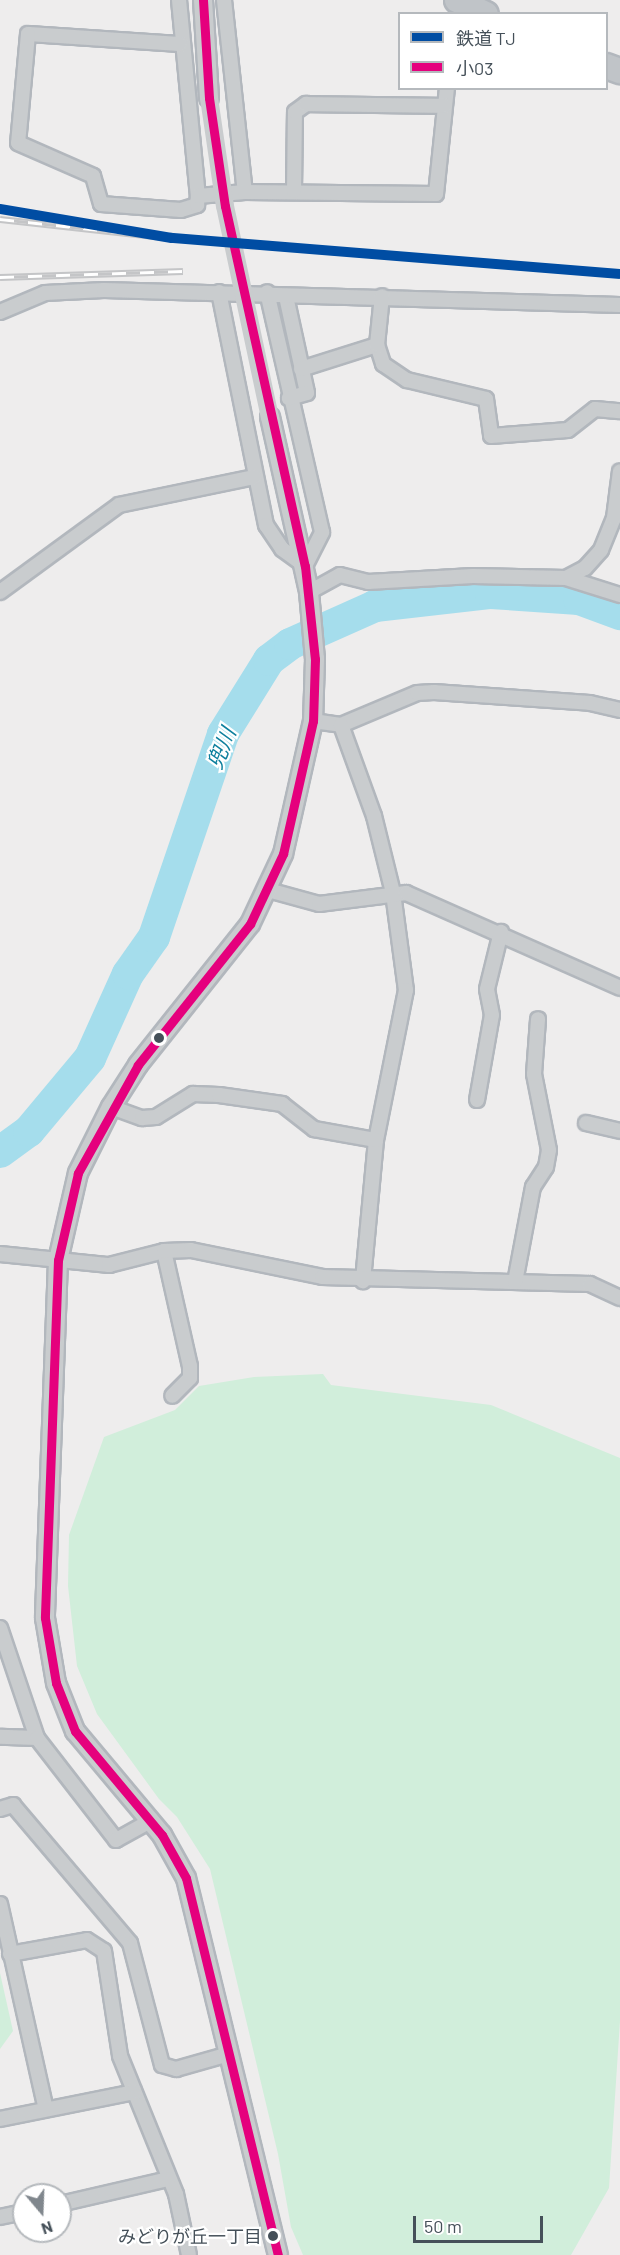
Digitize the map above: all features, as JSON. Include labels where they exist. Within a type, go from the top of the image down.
[{"type":"highway","points":[[460,6],[480,12]]},
{"type":"street","points":[[179,0],[180,44],[198,196],[197,205],[182,210],[101,204],[93,176],[18,143],[28,34],[180,44]]},
{"type":"street","points":[[203,0],[209,98],[225,206],[309,592],[312,616],[313,718],[296,811],[268,890],[225,962],[138,1065],[111,1107],[78,1173],[58,1260],[45,1618],[56,1683],[75,1731],[150,1821],[186,1878],[278,2255]]},
{"type":"street","points":[[224,0],[245,192]]},
{"type":"street","points":[[198,196],[294,191],[436,194],[447,90]]},
{"type":"street","points":[[294,191],[295,112],[306,104],[444,106]]},
{"type":"street","points":[[219,292],[243,400],[254,477],[270,536],[305,566]]},
{"type":"street","points":[[267,292],[288,394],[321,532],[305,566]]},
{"type":"street","points":[[0,312],[45,293],[267,292],[620,305]]},
{"type":"street","points":[[382,296],[377,345],[383,364],[408,381],[486,399],[491,436],[568,430],[595,409],[620,411]]},
{"type":"street","points":[[243,400],[307,393],[287,301]]},
{"type":"street","points":[[301,369],[377,345]]},
{"type":"street","points":[[566,578],[585,568],[602,550],[614,518],[620,471]]},
{"type":"street","points":[[0,592],[119,505],[254,477]]},
{"type":"street","points":[[309,592],[340,575],[368,582],[463,576],[566,578],[620,595]]},
{"type":"street","points":[[313,718],[341,725],[426,692],[590,703],[620,710]]},
{"type":"street","points":[[341,725],[374,816],[393,893],[406,990],[376,1140],[363,1281]]},
{"type":"street","points":[[268,890],[319,904],[406,893],[501,932],[620,988]]},
{"type":"street","points":[[477,1100],[492,1006],[487,989],[501,932]]},
{"type":"street","points":[[515,1282],[533,1187],[546,1167],[549,1150],[534,1074],[538,1019]]},
{"type":"street","points":[[111,1107],[142,1118],[156,1117],[193,1094],[219,1095],[282,1104],[314,1129],[376,1140]]},
{"type":"street","points":[[586,1123],[620,1131]]},
{"type":"street","points":[[0,1254],[110,1265],[164,1251],[212,1253],[363,1281],[590,1284],[620,1298]]},
{"type":"street","points":[[164,1251],[190,1366],[190,1378],[172,1396]]},
{"type":"street","points":[[0,1628],[37,1738],[116,1840],[150,1821]]},
{"type":"street","points":[[0,1737],[37,1738]]},
{"type":"street","points":[[0,1809],[13,1805],[130,1943],[162,2066],[176,2069],[229,2054]]},
{"type":"street","points":[[0,1904],[46,2109]]},
{"type":"street","points":[[10,1954],[87,1940],[105,1951],[116,2034],[134,2092],[168,2179],[189,2255]]},
{"type":"street","points":[[0,2119],[134,2092]]},
{"type":"street","points":[[72,2201],[168,2179]]},
{"type":"green space","points":[[323,1374],[331,1385],[491,1405],[620,1458],[620,2021],[609,2188],[571,2255],[303,2255],[291,2227],[278,2154],[210,1869],[177,1817],[159,1799],[97,1714],[77,1666],[68,1586],[69,1535],[104,1437],[175,1410],[199,1386],[254,1377]]},
{"type":"green space","points":[[0,1973],[13,2031],[0,2049]]},
{"type":"waterway","name":"兜川","points":[[0,1152],[29,1131],[90,1058],[128,974],[154,937],[223,734],[269,660],[290,644],[375,606],[491,593],[579,599],[620,614]]},
{"type":"railway","points":[[0,219],[172,238]]},
{"type":"railway","points":[[0,277],[183,271]]},
{"type":"rail line","name":"TJ","points":[[0,209],[172,238],[620,274]]},
{"type":"transit line","name":"小03","points":[[203,0],[209,98],[225,206],[305,566],[315,659],[313,721],[283,854],[250,924],[138,1065],[78,1173],[58,1260],[45,1618],[56,1683],[75,1731],[162,1835],[186,1878],[278,2255]]},
{"type":"place","name":"みどりが丘一丁目","points":[[273,2236]]}]
